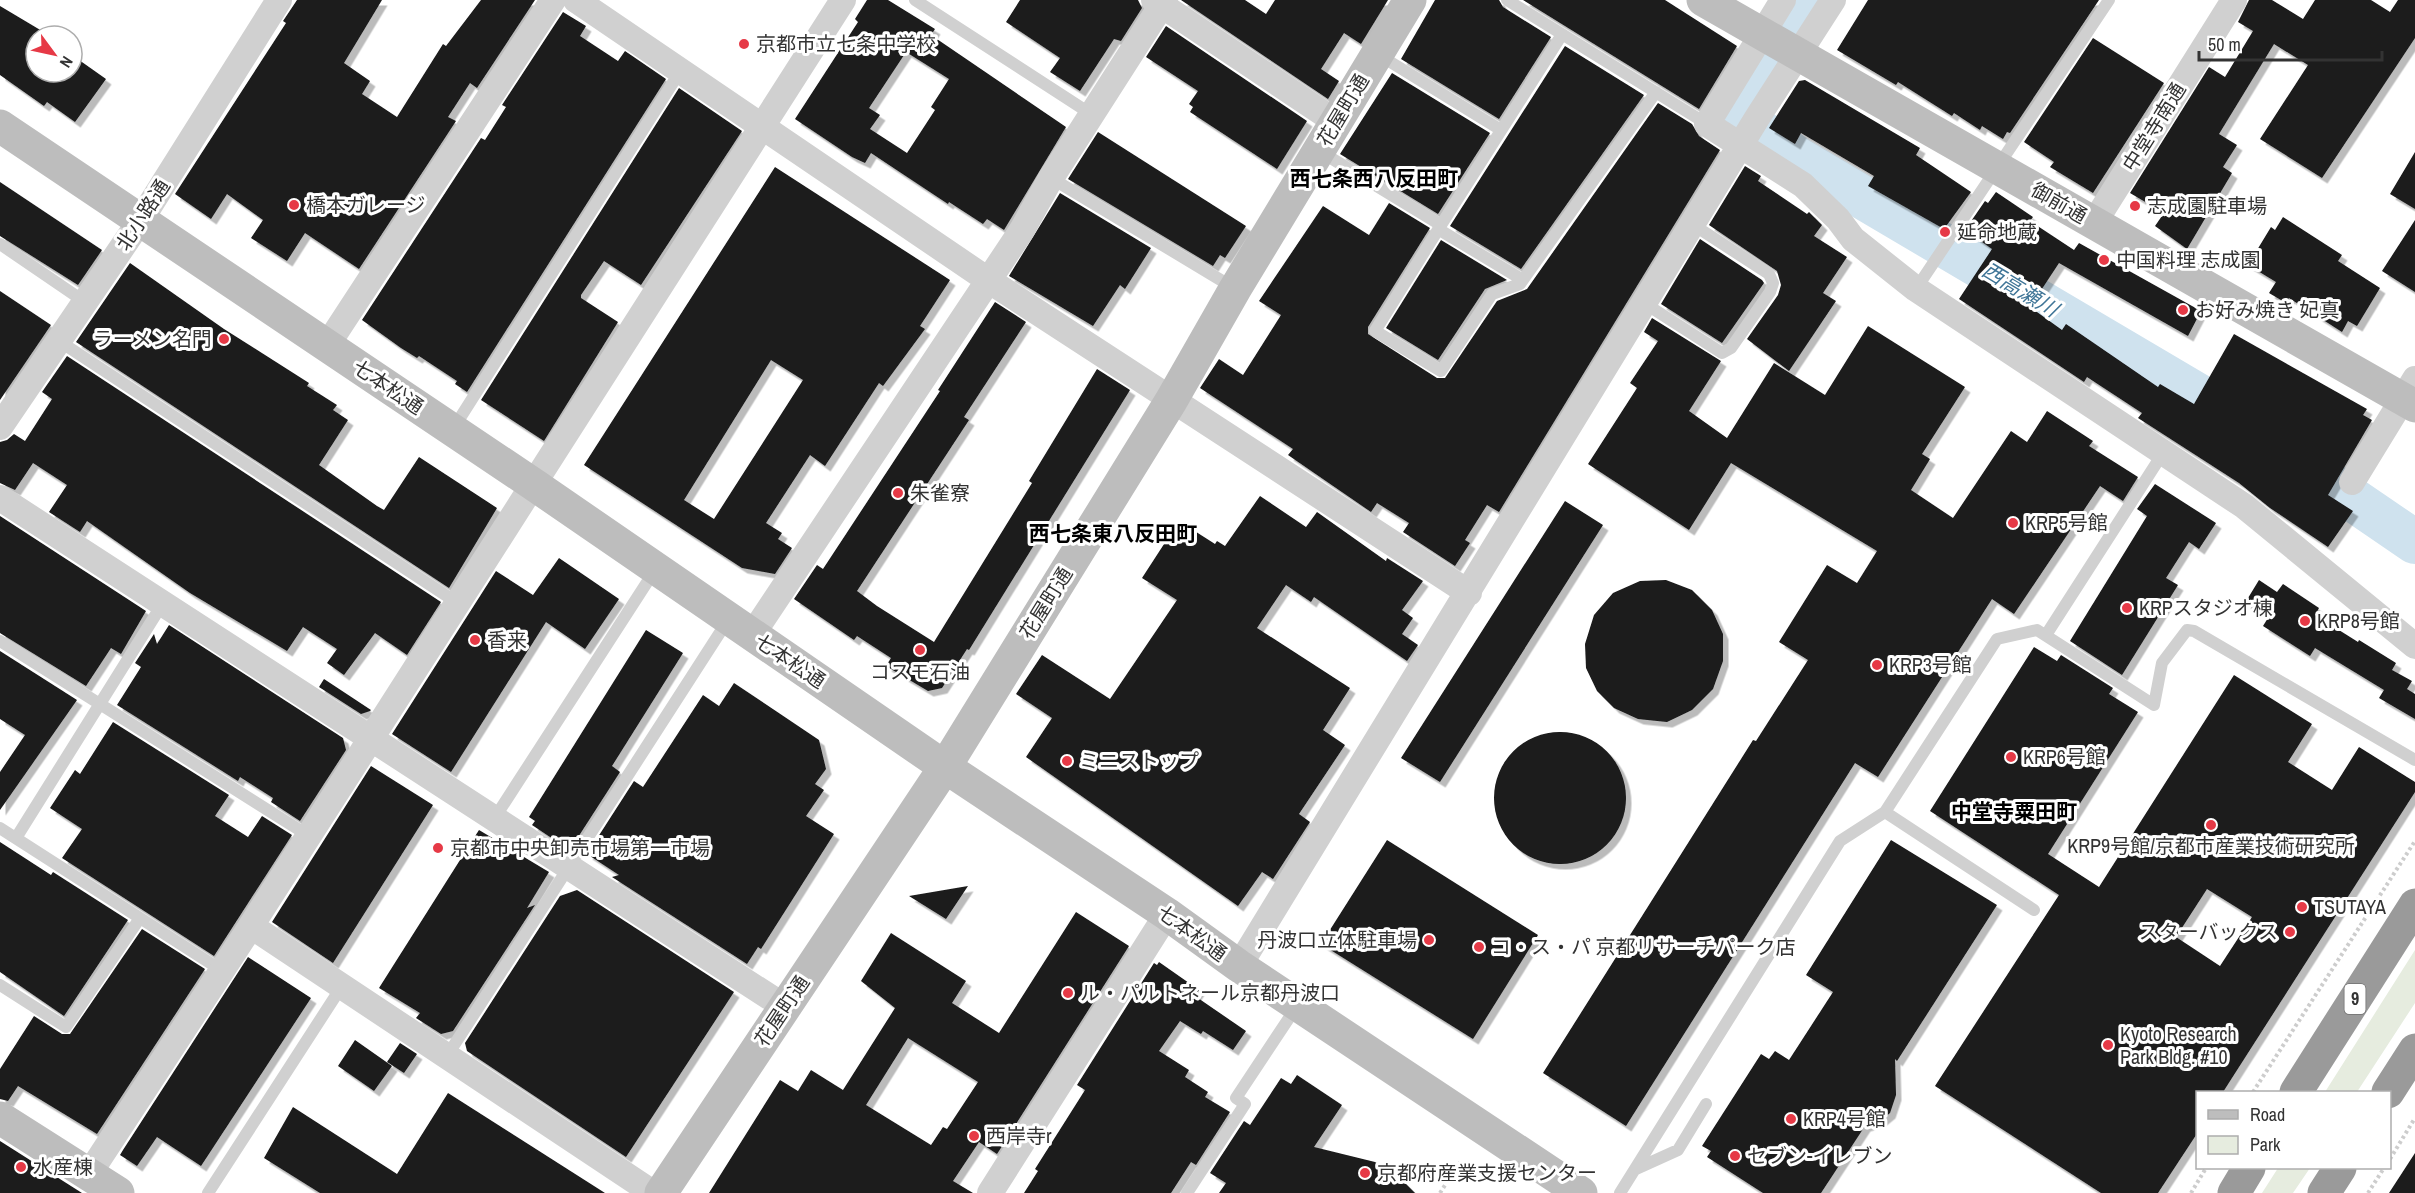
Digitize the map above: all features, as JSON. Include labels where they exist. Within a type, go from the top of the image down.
[{"type":"highway","name":"9","points":[[2297,1091],[2415,905]]},
{"type":"highway","points":[[2389,1091],[2415,1050]]},
{"type":"highway","points":[[2234,1193],[2248,1169]]},
{"type":"highway","points":[[2324,1193],[2339,1169]]},
{"type":"street","name":"北小路通","points":[[0,427],[140,221],[279,0]]},
{"type":"street","points":[[326,347],[553,0]]},
{"type":"street","points":[[576,0],[762,124],[988,280],[1469,593]]},
{"type":"street","points":[[89,1174],[309,836],[456,602],[843,0]]},
{"type":"street","name":"花屋町通","points":[[661,1193],[945,767],[1171,401],[1235,289],[1410,0]]},
{"type":"street","name":"御前通","points":[[1703,0],[2094,224],[2411,394]]},
{"type":"street","points":[[1239,966],[1748,134],[1780,44],[1783,0]]},
{"type":"street","points":[[1833,0],[1780,44],[1707,124],[1748,134],[1838,219],[1853,239],[1916,289],[2244,506],[2415,646]]},
{"type":"street","name":"中堂寺南通","points":[[2094,224],[2234,0]]},
{"type":"street","points":[[740,627],[1022,230],[1051,178],[1160,2],[1336,123]]},
{"type":"street","name":"七本松通","points":[[0,126],[533,484],[945,767],[1167,914],[1239,966],[1581,1193]]},
{"type":"street","points":[[2352,482],[2411,394]]},
{"type":"street","points":[[0,498],[785,1007]]},
{"type":"street","points":[[990,1193],[1167,914]]},
{"type":"street","points":[[251,926],[653,1193]]},
{"type":"street","points":[[0,1118],[118,1193]]},
{"type":"lane","points":[[915,0],[1091,114]]},
{"type":"lane","points":[[1507,0],[1561,36],[1707,124]]},
{"type":"lane","points":[[1916,289],[2109,0]]},
{"type":"lane","points":[[1561,36],[1375,332],[1441,371],[1492,294],[1520,284],[1656,92]]},
{"type":"lane","points":[[1376,54],[1501,130]]},
{"type":"lane","points":[[453,430],[681,70]]},
{"type":"lane","points":[[1319,150],[1523,280]]},
{"type":"lane","points":[[1051,178],[1235,289]]},
{"type":"lane","points":[[1644,303],[1722,353],[1731,348],[1770,292],[1773,283],[1769,274],[1692,224]]},
{"type":"lane","points":[[0,244],[85,303]]},
{"type":"lane","points":[[59,341],[456,602]]},
{"type":"lane","points":[[2046,635],[2163,453]]},
{"type":"lane","points":[[494,819],[656,569]]},
{"type":"lane","points":[[16,838],[163,603]]},
{"type":"lane","points":[[447,1056],[569,867],[740,627]]},
{"type":"lane","points":[[1620,1193],[1840,841],[1885,812],[1997,639],[2037,630],[2154,705],[2162,663],[2187,630],[2194,631],[2415,760]]},
{"type":"lane","points":[[0,641],[309,836]]},
{"type":"lane","points":[[1885,812],[2034,910]]},
{"type":"lane","points":[[0,828],[221,970]]},
{"type":"lane","points":[[0,985],[66,1027],[140,918]]},
{"type":"lane","points":[[208,1193],[342,986]]},
{"type":"lane","points":[[1187,1193],[1245,1104],[1236,1098],[1298,1005]]},
{"type":"lane","points":[[1635,1170],[1678,1150],[1706,1104]]},
{"type":"path","points":[[2254,1091],[2415,841]]},
{"type":"path","points":[[2391,1157],[2415,1118]]},
{"type":"path","points":[[1440,1193],[1460,1162]]},
{"type":"path","points":[[2190,1193],[2205,1169]]},
{"type":"path","points":[[2368,1193],[2383,1169]]},
{"type":"green space","points":[[2415,950],[2415,1003],[2358,1091],[2326,1091]]},
{"type":"green space","points":[[2277,1169],[2309,1169],[2293,1193],[2262,1193]]},
{"type":"building","points":[[297,0],[382,0],[344,63],[370,81],[362,94],[397,117],[443,44],[446,46],[481,0],[535,0],[477,88],[470,83],[448,117],[456,121],[359,269],[305,233],[287,261],[251,238],[263,220],[227,194],[211,219],[175,194],[286,23],[283,21]]},
{"type":"building","points":[[867,0],[888,0],[935,29],[931,35],[1066,127],[1004,230],[987,219],[983,224],[949,202],[948,204],[871,153],[865,163],[852,157],[795,119],[858,22],[855,19]],"holes":[[[906,52],[949,79],[931,107],[935,110],[907,153],[870,129],[880,115],[869,108]]]},
{"type":"building","points":[[1020,0],[1138,0],[1142,8],[1121,41],[1114,39],[1080,91],[1050,72],[1060,58],[1006,22]]},
{"type":"building","points":[[1181,0],[1245,0],[1266,14],[1275,0],[1388,0],[1361,44],[1344,33],[1321,69],[1339,81],[1328,99]]},
{"type":"building","points":[[1435,0],[1499,0],[1503,7],[1551,37],[1499,119],[1401,59]]},
{"type":"building","points":[[1523,0],[1665,0],[1737,46],[1699,109]]},
{"type":"building","points":[[1868,0],[2099,0],[2010,133],[2007,132],[2003,139],[1982,126],[1980,130],[1954,113],[1952,116],[1898,82],[1896,85],[1837,50]]},
{"type":"building","points":[[2249,0],[2272,0],[2303,19],[2315,0],[2371,0],[2390,12],[2398,0],[2415,0],[2415,38],[2322,178],[2260,139],[2308,65],[2274,44],[2219,134],[2237,145],[2223,167],[2232,173],[2187,249],[2155,226],[2164,213],[2130,193],[2209,67],[2225,77],[2253,31],[2238,22]]},
{"type":"building","points":[[0,6],[30,24],[24,24],[24,84],[84,84],[84,63],[106,79],[75,122],[47,102],[44,106],[0,75]]},
{"type":"building","points":[[563,12],[586,26],[580,36],[618,61],[625,51],[666,79],[467,392],[455,384],[457,381],[419,356],[417,358],[401,348],[362,320],[481,138],[485,140],[506,107],[502,105]]},
{"type":"building","points":[[1166,26],[1307,121],[1277,169],[1190,112],[1193,107],[1189,104],[1198,91],[1146,57]]},
{"type":"building","points":[[2093,38],[2164,83],[2093,193],[2050,167],[2054,162],[2024,142]]},
{"type":"building","points":[[1565,46],[1644,95],[1521,269],[1450,226]]},
{"type":"building","points":[[1392,73],[1490,133],[1438,214],[1340,154]]},
{"type":"building","points":[[1805,80],[1920,148],[1916,155],[1971,192],[1944,229],[1868,186],[1874,176],[1801,133],[1795,144],[1769,128],[1799,81]]},
{"type":"building","points":[[679,88],[742,131],[641,285],[604,261],[581,295],[581,298],[618,322],[544,441],[481,400]]},
{"type":"building","points":[[1658,103],[1692,124],[1699,136],[1720,150],[1499,512],[1487,505],[1465,540],[1470,543],[1455,566],[1403,532],[1409,523],[1377,503],[1371,512],[1288,455],[1293,449],[1200,388],[1219,359],[1243,375],[1281,315],[1259,301],[1323,206],[1369,235],[1389,203],[1430,228],[1368,327],[1368,334],[1437,378],[1445,378],[1497,301],[1527,289]]},
{"type":"building","points":[[1098,132],[1246,226],[1225,258],[1220,255],[1213,266],[1068,179]]},
{"type":"building","points":[[2415,152],[2415,209],[2390,194]]},
{"type":"building","points":[[1745,166],[1761,176],[1758,181],[1807,214],[1809,212],[1822,225],[1814,236],[1847,257],[1823,293],[1836,301],[1789,371],[1747,339],[1778,295],[1781,285],[1777,271],[1709,225]]},
{"type":"building","points":[[775,167],[950,280],[920,326],[925,329],[883,386],[879,383],[825,466],[810,455],[766,523],[782,533],[778,539],[792,548],[775,574],[742,568],[584,465]],"holes":[[[771,360],[803,380],[714,519],[684,500]]]},
{"type":"building","points":[[0,182],[102,250],[78,285],[0,236]]},
{"type":"building","points":[[1996,192],[2033,217],[2030,221],[2074,250],[2079,243],[2201,311],[2188,336],[2059,263],[2030,307],[2062,330],[2066,324],[2158,387],[2160,384],[2194,404],[2234,334],[2367,409],[2363,415],[2372,420],[2328,495],[2353,511],[2328,547],[2270,508],[2239,483],[2138,418],[2142,413],[2087,377],[2084,382],[1959,299],[1992,249],[1965,230],[1985,201],[1988,203]]},
{"type":"building","points":[[1060,193],[1151,248],[1125,289],[1120,285],[1093,326],[1009,276]]},
{"type":"building","points":[[2283,217],[2342,255],[2338,261],[2380,288],[2357,326],[2348,321],[2342,332],[2289,298],[2286,303],[2269,293],[2276,282],[2248,265],[2271,227],[2275,230]]},
{"type":"building","points":[[2415,220],[2415,292],[2382,271]]},
{"type":"building","points":[[1700,239],[1764,283],[1722,343],[1661,304]]},
{"type":"building","points":[[1441,240],[1507,280],[1485,289],[1438,360],[1386,328]]},
{"type":"building","points":[[130,263],[224,329],[309,383],[307,386],[337,405],[333,410],[348,420],[319,465],[377,506],[384,510],[419,457],[497,508],[449,588],[76,342]]},
{"type":"building","points":[[0,291],[51,325],[0,400]]},
{"type":"building","points":[[995,302],[1026,322],[964,417],[969,420],[857,591],[877,606],[934,642],[1032,483],[1029,481],[1097,369],[1130,390],[969,650],[967,649],[942,688],[928,691],[886,666],[891,658],[857,636],[854,640],[794,599],[817,565],[823,569],[940,391],[938,390]]},
{"type":"building","points":[[1652,318],[1721,361],[1689,411],[1727,438],[1774,363],[1825,395],[1868,326],[1965,387],[1922,454],[1930,459],[1911,490],[1953,518],[2011,431],[2027,442],[2047,411],[2093,441],[2089,446],[2138,477],[2123,501],[2100,486],[2014,614],[1992,599],[1878,777],[1855,763],[1626,1126],[1543,1073],[1753,740],[1756,741],[1808,660],[1779,642],[1827,565],[1857,583],[1877,551],[1731,463],[1689,530],[1588,464],[1637,388],[1630,383],[1658,341],[1644,332]]},
{"type":"building","points":[[67,356],[441,602],[407,655],[375,633],[344,675],[327,663],[337,649],[303,627],[287,651],[190,593],[87,521],[80,532],[49,512],[67,485],[33,463],[15,490],[0,483],[0,442],[14,434],[25,441],[52,399],[42,392]]},
{"type":"building","points":[[2155,484],[2216,523],[2199,549],[2189,542],[2166,578],[2178,585],[2122,675],[2070,641],[2147,516],[2137,509]]},
{"type":"building","points":[[1260,496],[1306,527],[1317,512],[1386,561],[1387,558],[1423,581],[1402,610],[1413,618],[1402,634],[1418,645],[1407,661],[1314,597],[1311,602],[1286,585],[1257,628],[1350,688],[1323,730],[1345,745],[1299,814],[1310,822],[1273,879],[1262,872],[1238,906],[1026,757],[1052,718],[1016,694],[1042,655],[1110,699],[1177,600],[1142,578],[1179,521],[1215,544],[1217,541],[1225,546]]},
{"type":"building","points":[[1565,501],[1603,525],[1440,782],[1401,758]]},
{"type":"building","points":[[0,516],[146,611],[121,654],[111,648],[86,686],[0,633]]},
{"type":"building","points":[[559,558],[619,599],[585,649],[546,622],[451,772],[392,734],[496,571],[533,595]]},
{"type":"building","points":[[1666,580],[1692,590],[1712,610],[1723,634],[1723,661],[1713,689],[1692,710],[1667,722],[1638,719],[1614,708],[1597,691],[1586,668],[1585,644],[1594,615],[1613,593],[1640,581]]},
{"type":"building","points":[[2259,580],[2277,592],[2283,584],[2319,608],[2315,615],[2396,663],[2392,670],[2412,681],[2407,689],[2415,694],[2415,719],[2379,698],[2384,690],[2315,648],[2310,656],[2263,626],[2268,618],[2245,603]]},
{"type":"building","points":[[169,625],[343,738],[346,750],[300,821],[271,802],[273,798],[240,777],[238,781],[117,705],[141,667],[135,663],[154,634],[157,644]]},
{"type":"building","points":[[646,630],[683,653],[612,766],[620,772],[573,845],[568,842],[565,847],[532,825],[535,821],[529,817]]},
{"type":"building","points":[[2034,647],[2057,661],[2061,655],[2113,688],[2109,694],[2138,712],[2048,854],[2099,887],[2234,675],[2312,724],[2288,762],[2332,790],[2359,747],[2415,782],[2415,792],[2224,1091],[2196,1091],[2196,1135],[2158,1193],[2101,1193],[1935,1086],[2059,895],[1930,811]],"holes":[[[2207,889],[2252,917],[2220,966],[2176,937]]]},
{"type":"building","points":[[0,651],[77,700],[0,810],[0,772],[25,735],[0,719]]},
{"type":"building","points":[[324,679],[371,710],[361,714],[319,687]]},
{"type":"building","points":[[734,683],[819,740],[826,769],[815,784],[824,790],[806,816],[834,834],[761,949],[758,947],[747,964],[612,877],[619,875],[587,854],[634,781],[643,787],[703,695],[719,706]]},
{"type":"building","points":[[113,722],[229,795],[215,816],[248,837],[262,816],[292,835],[214,956],[62,858],[82,829],[50,808],[75,770],[80,774]]},
{"type":"building","points":[[1560,732],[1585,737],[1607,751],[1621,773],[1626,798],[1621,823],[1607,845],[1585,859],[1560,864],[1535,859],[1513,845],[1499,823],[1494,798],[1499,773],[1513,751],[1535,737]]},
{"type":"building","points":[[371,766],[433,805],[333,963],[272,922]]},
{"type":"building","points":[[479,830],[549,872],[527,908],[535,905],[453,1031],[441,1034],[416,1018],[420,1013],[379,988]]},
{"type":"building","name":"丹波口立体駐車場","points":[[1387,840],[1538,935],[1473,1039],[1321,944]]},
{"type":"building","points":[[1891,840],[1997,905],[1897,1061],[1895,1059],[1896,1095],[1890,1113],[1879,1122],[1865,1126],[1821,1193],[1763,1193],[1707,1157],[1711,1151],[1702,1146],[1761,1054],[1769,1059],[1775,1051],[1789,1060],[1833,992],[1806,975]]},
{"type":"building","points":[[0,842],[51,875],[53,872],[128,920],[64,1016],[0,972]]},
{"type":"building","points":[[968,886],[946,919],[909,896]]},
{"type":"building","points":[[577,890],[734,992],[626,1157],[467,1051],[465,1043],[560,896]]},
{"type":"building","points":[[1076,912],[1129,946],[997,1154],[979,1142],[953,1181],[973,1193],[709,1193],[780,1080],[798,1091],[811,1070],[843,1090],[895,1008],[861,981],[891,933],[966,981],[952,1003],[999,1033]],"holes":[[[908,1038],[978,1082],[947,1129],[943,1127],[931,1145],[866,1105]]]},
{"type":"building","points":[[142,929],[205,969],[97,1134],[18,1086],[8,1101],[0,1099],[0,1069],[34,1016],[62,1034],[70,1034]]},
{"type":"building","points":[[248,957],[311,998],[201,1166],[157,1137],[137,1166],[120,1155]]},
{"type":"building","points":[[1159,962],[1199,990],[1195,996],[1246,1031],[1233,1050],[1203,1031],[1201,1034],[1180,1021],[1159,1051],[1189,1070],[1185,1077],[1208,1092],[1205,1097],[1230,1112],[1196,1165],[1191,1162],[1171,1193],[1024,1193],[1038,1171],[1035,1169],[1085,1090],[1077,1085],[1154,963],[1157,965]]},
{"type":"building","points":[[355,1040],[392,1066],[374,1091],[338,1066]]},
{"type":"building","points":[[400,1043],[417,1054],[404,1073],[387,1062]]},
{"type":"building","points":[[1297,1075],[1342,1105],[1314,1147],[1375,1162],[1399,1177],[1415,1193],[1219,1193],[1226,1183],[1210,1173],[1244,1121],[1250,1125],[1281,1078],[1291,1084]]},
{"type":"building","points":[[448,1093],[605,1193],[320,1193],[264,1158],[293,1107],[397,1174]]},
{"type":"building","name":"水産棟","points":[[0,1141],[82,1193],[0,1193]]},
{"type":"building","points":[[2415,1153],[2415,1193],[2389,1193]]},
{"type":"waterway","name":"西高瀬川","points":[[1803,0],[1735,113],[1798,159],[2216,406],[2415,542]]},
{"type":"place","name":"京都市立七条中学校","points":[[744,44]]},
{"type":"place","name":"橋本ガレージ","points":[[294,205]]},
{"type":"place","name":"志成園駐車場","points":[[2135,206]]},
{"type":"place","name":"延命地蔵","points":[[1945,232]]},
{"type":"place","name":"中国料理 志成園","points":[[2104,260]]},
{"type":"place","name":"お好み焼き 妃真","points":[[2183,310]]},
{"type":"place","name":"ラーメン名門","points":[[224,339]]},
{"type":"place","name":"朱雀寮","points":[[898,493]]},
{"type":"place","name":"KRP5号館","points":[[2013,523]]},
{"type":"place","name":"KRPスタジオ棟","points":[[2127,608]]},
{"type":"place","name":"KRP8号館","points":[[2305,621]]},
{"type":"place","name":"香来","points":[[475,640]]},
{"type":"place","name":"コスモ石油","points":[[920,650]]},
{"type":"place","name":"KRP3号館","points":[[1877,665]]},
{"type":"place","name":"KRP6号館","points":[[2011,757]]},
{"type":"place","name":"ミニストップ","points":[[1067,761]]},
{"type":"place","name":"KRP9号館/京都市産業技術研究所","points":[[2211,825]]},
{"type":"place","name":"京都市中央卸売市場第一市場","points":[[438,848]]},
{"type":"place","name":"TSUTAYA","points":[[2302,907]]},
{"type":"place","name":"スターバックス","points":[[2290,932]]},
{"type":"place","name":"丹波口立体駐車場","points":[[1429,940]]},
{"type":"place","name":"コ・ス・パ 京都リサーチパーク店","points":[[1479,947]]},
{"type":"place","name":"ル・パルトネール京都丹波口","points":[[1068,993]]},
{"type":"place","name":"Kyoto Research Park Bldg. #10","points":[[2108,1045]]},
{"type":"place","name":"KRP4号館","points":[[1791,1119]]},
{"type":"place","name":"西岸寺r","points":[[974,1136]]},
{"type":"place","name":"セブン-イレブン","points":[[1735,1156]]},
{"type":"place","name":"水産棟","points":[[21,1167]]},
{"type":"place","name":"京都府産業支援センター","points":[[1365,1173]]},
{"type":"district","name":"西七条西八反田町","points":[[1374,179]]},
{"type":"district","name":"西七条東八反田町","points":[[1113,534]]},
{"type":"district","name":"中堂寺粟田町","points":[[2014,812]]}]
